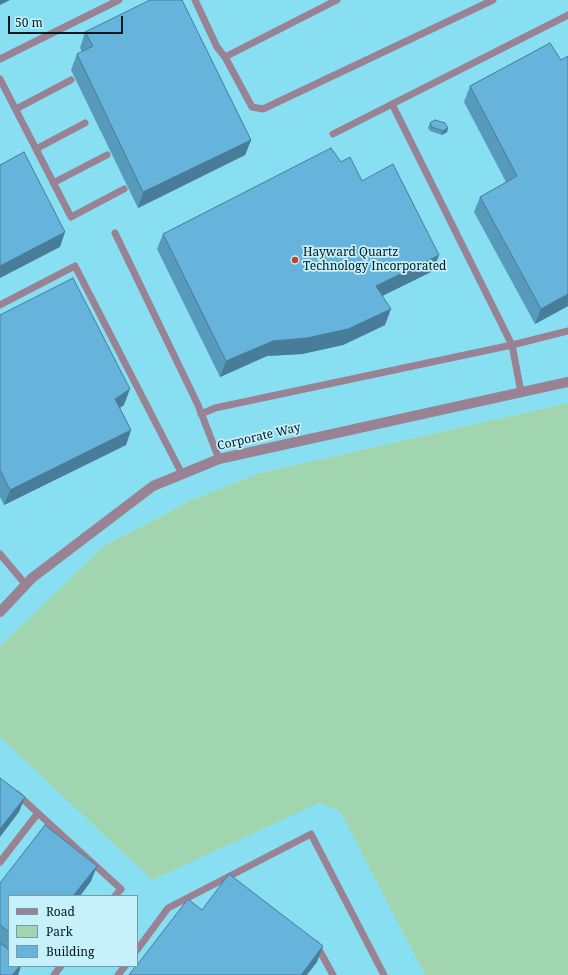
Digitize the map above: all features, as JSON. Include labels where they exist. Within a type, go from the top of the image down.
[{"type":"street","name":"Corporate Way","points":[[0,612],[32,578],[153,486],[219,459],[568,382]]},
{"type":"lane","points":[[0,59],[119,0]]},
{"type":"lane","points":[[195,0],[217,47],[225,57],[252,107],[263,109],[493,0]]},
{"type":"lane","points":[[225,57],[337,0]]},
{"type":"lane","points":[[333,134],[568,15]]},
{"type":"lane","points":[[0,79],[70,217],[124,189]]},
{"type":"lane","points":[[16,109],[71,80]]},
{"type":"lane","points":[[392,104],[512,345],[522,392]]},
{"type":"lane","points":[[36,150],[85,123]]},
{"type":"lane","points":[[53,183],[107,155]]},
{"type":"lane","points":[[115,233],[201,414],[219,459]]},
{"type":"lane","points":[[0,305],[75,266],[182,474]]},
{"type":"lane","points":[[201,414],[215,408],[512,345],[568,331]]},
{"type":"lane","points":[[0,554],[26,585]]},
{"type":"lane","points":[[11,789],[121,889],[116,895]]},
{"type":"lane","points":[[0,862],[38,813]]},
{"type":"lane","points":[[138,949],[168,908],[229,880],[311,834],[384,975]]},
{"type":"lane","points":[[308,938],[318,945],[333,975]]},
{"type":"lane","points":[[54,975],[60,967]]},
{"type":"lane","points":[[118,975],[124,967]]},
{"type":"shaded area","points":[[0,0],[568,0],[568,403],[260,473],[194,499],[104,546],[0,646]]},
{"type":"shaded area","points":[[0,737],[152,879],[318,803],[340,810],[425,975],[0,975]]},
{"type":"green space","points":[[568,403],[568,975],[425,975],[340,811],[319,803],[152,880],[0,737],[0,646],[104,546],[194,499],[260,473]]},
{"type":"building","points":[[150,0],[182,0],[251,140],[143,192],[77,54],[93,46],[85,32]]},
{"type":"building","points":[[550,43],[561,60],[568,56],[568,294],[541,309],[480,197],[517,176],[470,86]]},
{"type":"building","points":[[435,120],[445,123],[448,128],[443,131],[432,127],[430,123]]},
{"type":"building","name":"Hayward Quartz Technology Incorporated","points":[[331,148],[341,162],[350,157],[362,181],[393,164],[439,255],[376,286],[391,309],[348,329],[307,338],[273,341],[226,361],[163,234]]},
{"type":"building","points":[[24,152],[65,232],[0,266],[0,165]]},
{"type":"building","points":[[73,278],[130,389],[115,399],[131,430],[10,490],[0,470],[0,315]]},
{"type":"building","points":[[0,778],[25,797],[0,829]]},
{"type":"building","points":[[45,825],[97,866],[74,895],[8,895],[8,931],[0,925],[0,883]]},
{"type":"building","points":[[229,874],[323,946],[301,975],[129,975],[135,967],[138,967],[138,964],[188,899],[202,910]]},
{"type":"building","points":[[0,943],[8,949],[8,967],[19,967],[12,975],[0,975]]},
{"type":"place","name":"Hayward Quartz Technology Incorporated","points":[[295,260]]}]
